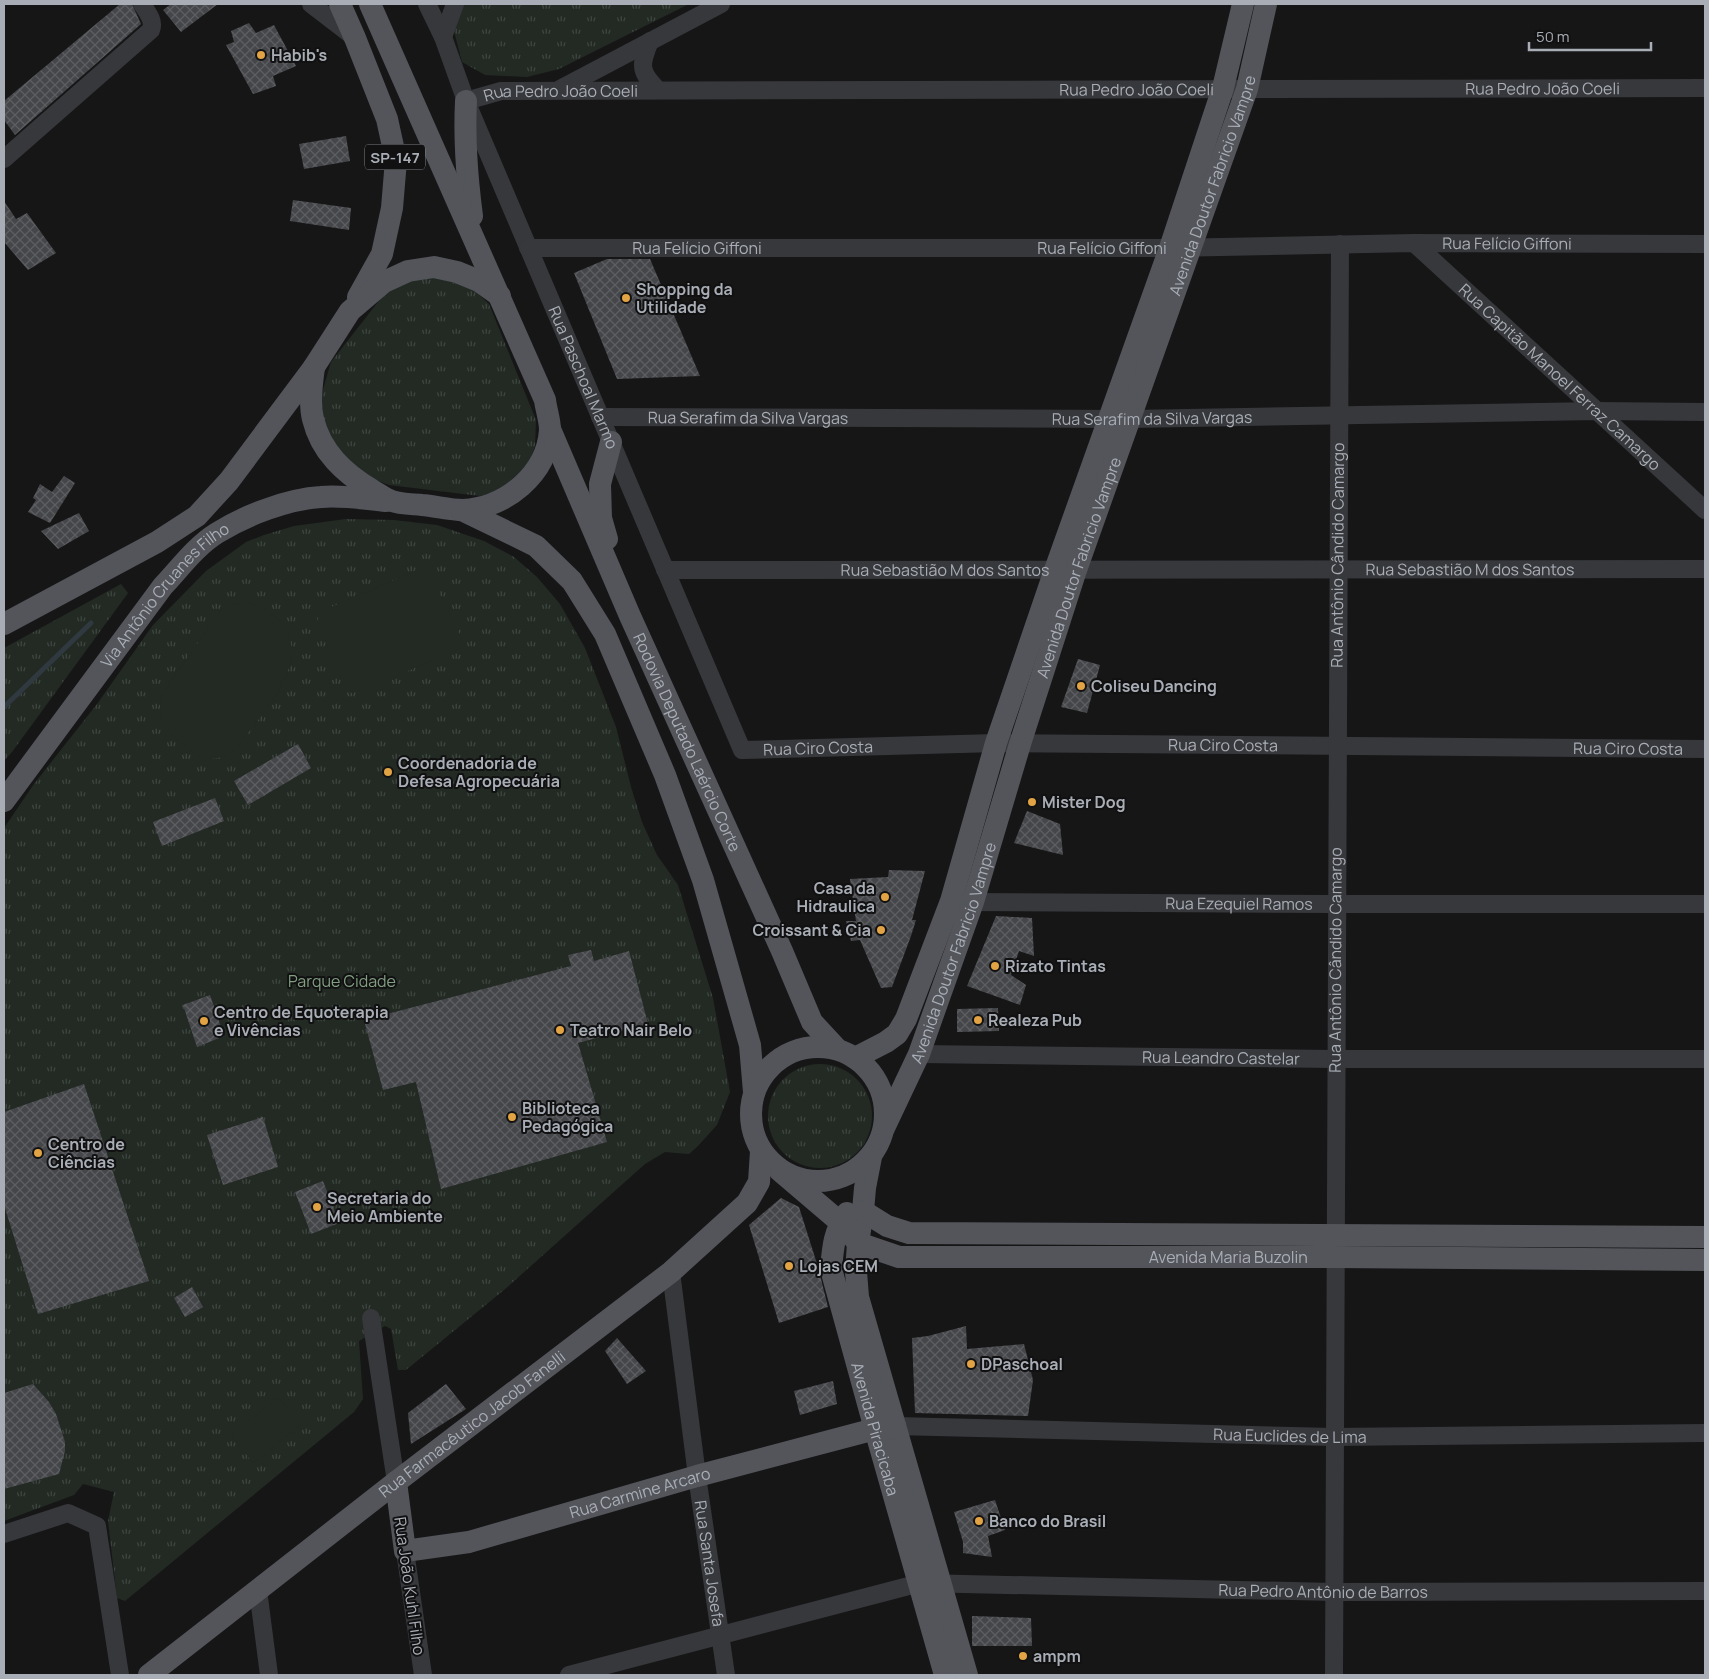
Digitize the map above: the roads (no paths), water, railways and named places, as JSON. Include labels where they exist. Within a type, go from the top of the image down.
[{"type":"main road","name":"SP-147","points":[[340,4],[388,118],[396,160],[392,208],[382,254],[350,311]]},
{"type":"main road","name":"SP-147","points":[[370,4],[500,296]]},
{"type":"main road","name":"Avenida Doutor Fabricio Vampre","points":[[1120,419],[1170,248],[1223,88],[1243,4]]},
{"type":"main road","name":"Avenida Doutor Fabricio Vampre","points":[[884,1128],[919,1054],[962,902],[996,743],[1066,570],[1120,419],[1192,248],[1247,89],[1266,4]]},
{"type":"main road","points":[[466,101],[464,132],[467,182],[475,242]]},
{"type":"main road","points":[[350,311],[384,282],[408,271],[434,267],[457,272],[479,281],[500,296]]},
{"type":"main road","name":"Rodovia Deputado Laércio Corte","points":[[500,296],[544,400],[550,429],[630,616],[782,951],[812,1022],[846,1053]]},
{"type":"main road","name":"Via Antônio Cruanes Filho","points":[[4,624],[156,542],[197,516],[230,482],[314,367],[350,311]]},
{"type":"main road","points":[[314,367],[311,390],[313,418],[322,443],[336,464],[356,480],[391,501]]},
{"type":"main road","points":[[462,510],[483,507],[522,486],[536,470],[545,449],[550,429]]},
{"type":"main road","points":[[611,442],[600,484],[601,518],[630,616]]},
{"type":"main road","name":"Via Antônio Cruanes Filho","points":[[4,800],[163,586],[192,554],[217,533],[247,517],[284,504],[321,497],[391,501],[462,510]]},
{"type":"main road","name":"Rodovia Deputado Laércio Corte","points":[[462,510],[536,546],[572,581],[605,634],[665,775],[703,880],[750,1045],[754,1092]]},
{"type":"main road","name":"Avenida Doutor Fabricio Vampre","points":[[846,1053],[886,1042],[897,1034],[962,902],[1020,744],[1066,570]]},
{"type":"main road","points":[[780,1171],[799,1180],[818,1182],[838,1179],[856,1170],[871,1157],[879,1143],[884,1128],[885,1108],[880,1089],[870,1071],[846,1053],[816,1046],[796,1050],[778,1059],[763,1074],[754,1092],[750,1112],[752,1132],[761,1151],[770,1162],[780,1171],[840,1222],[858,1243]]},
{"type":"main road","name":"Rua Farmacêutico Jacob Fanelli","points":[[149,1675],[396,1482],[671,1272],[747,1203],[759,1182],[761,1151]]},
{"type":"main road","name":"Avenida Piracicaba","points":[[871,1157],[858,1243],[856,1272],[858,1297],[920,1583],[945,1675]]},
{"type":"main road","name":"Avenida Piracicaba","points":[[865,1188],[840,1222],[833,1242],[831,1269],[885,1428],[942,1584],[967,1675]]},
{"type":"main road","name":"Avenida Maria Buzolin","points":[[864,1211],[887,1226],[909,1233],[1705,1260]]},
{"type":"main road","name":"Avenida Maria Buzolin","points":[[858,1243],[899,1257],[1705,1237]]},
{"type":"main road","name":"Rua Carmine Arcaro","points":[[404,1551],[469,1542],[697,1476],[885,1428]]},
{"type":"main road","name":"Rua João Kuhl Filho","points":[[396,1482],[404,1551]]},
{"type":"street","points":[[4,159],[152,30],[153,21],[142,4]]},
{"type":"street","points":[[311,4],[355,38]]},
{"type":"street","name":"Rua Paschoal Marmo","points":[[427,4],[443,37],[466,101],[742,750]]},
{"type":"street","points":[[443,37],[454,4]]},
{"type":"street","points":[[557,91],[721,4]]},
{"type":"street","name":"Rua Pedro João Coeli","points":[[650,41],[642,60],[646,78],[658,90]]},
{"type":"street","name":"Rua Pedro João Coeli","points":[[466,101],[501,91],[1705,88]]},
{"type":"street","name":"Rua Felício Giffoni","points":[[528,248],[1192,248],[1414,243],[1705,244]]},
{"type":"street","name":"Rua Capitão Manoel Ferraz Camargo","points":[[1414,243],[1705,510]]},
{"type":"street","name":"Rua Antônio Cândido Camargo","points":[[1334,1675],[1333,1058],[1340,244]]},
{"type":"street","name":"Rua Serafim da Silva Vargas","points":[[600,418],[1120,419],[1597,410],[1705,412]]},
{"type":"street","name":"Rua Sebastião M dos Santos","points":[[665,570],[1705,569]]},
{"type":"street","name":"Rua Ciro Costa","points":[[742,750],[996,743],[1705,749]]},
{"type":"street","name":"Rua Ezequiel Ramos","points":[[962,902],[1705,904]]},
{"type":"street","name":"Rua Leandro Castelar","points":[[919,1054],[1705,1060]]},
{"type":"street","name":"Rua Santa Josefa","points":[[671,1272],[697,1476],[726,1675]]},
{"type":"street","name":"Rua João Kuhl Filho","points":[[371,1318],[396,1482]]},
{"type":"street","name":"Rua Euclides de Lima","points":[[885,1428],[1334,1437],[1705,1433]]},
{"type":"street","points":[[4,1534],[68,1514],[97,1526],[120,1675]]},
{"type":"street","name":"Rua João Kuhl Filho","points":[[404,1551],[423,1675]]},
{"type":"street","name":"Rua Pedro Antônio de Barros","points":[[569,1675],[920,1583],[1334,1592],[1705,1591]]},
{"type":"street","points":[[258,1590],[269,1675]]},
{"type":"waterway","points":[[4,707],[91,623]]},
{"type":"place","name":"Habib's","points":[[261,55]]},
{"type":"place","name":"Shopping da Utilidade","points":[[626,298]]},
{"type":"place","name":"Coliseu Dancing","points":[[1081,686]]},
{"type":"place","name":"Coordenadoria de Defesa Agropecuária","points":[[388,772]]},
{"type":"place","name":"Mister Dog","points":[[1032,802]]},
{"type":"place","name":"Casa da Hidraulica","points":[[885,897]]},
{"type":"place","name":"Croissant & Cia","points":[[881,930]]},
{"type":"place","name":"Rizato Tintas","points":[[995,966]]},
{"type":"place","name":"Realeza Pub","points":[[978,1020]]},
{"type":"place","name":"Centro de Equoterapia e Vivências","points":[[204,1021]]},
{"type":"place","name":"Teatro Nair Belo","points":[[560,1030]]},
{"type":"place","name":"Biblioteca Pedagógica","points":[[512,1117]]},
{"type":"place","name":"Centro de Ciências","points":[[38,1153]]},
{"type":"place","name":"Secretaria do Meio Ambiente","points":[[317,1207]]},
{"type":"place","name":"Lojas CEM","points":[[789,1266]]},
{"type":"place","name":"DPaschoal","points":[[971,1364]]},
{"type":"place","name":"Banco do Brasil","points":[[979,1521]]},
{"type":"place","name":"ampm","points":[[1023,1656]]},
{"type":"park label","name":"Parque Cidade","points":[[342,981]]}]
